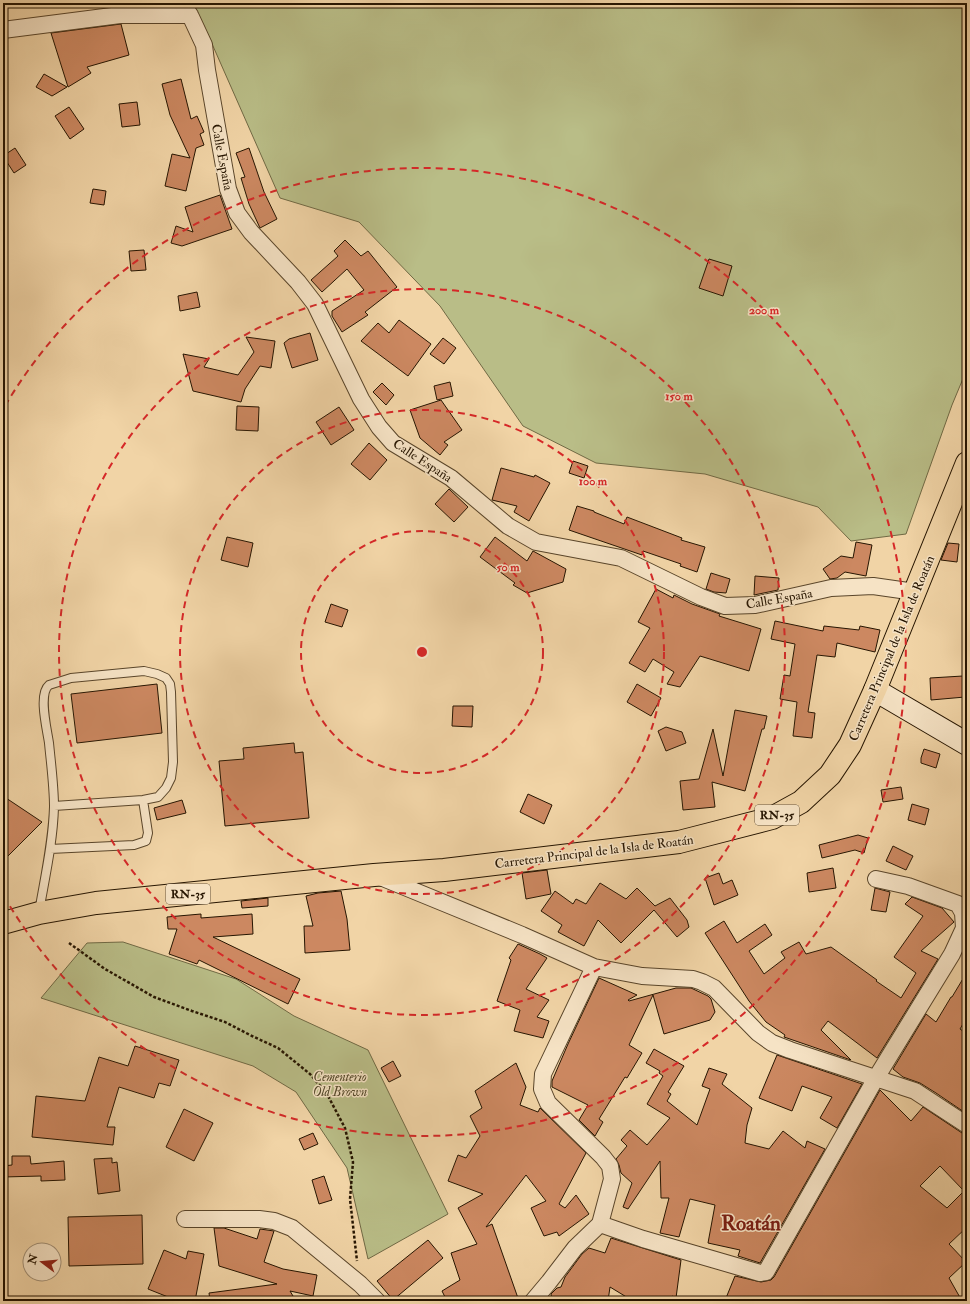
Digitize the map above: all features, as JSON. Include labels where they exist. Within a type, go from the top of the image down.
[{"type":"main road","name":"Carretera Principal de la Isla de Roatán","points":[[3,923],[39,913],[96,903],[374,875],[444,870],[679,842],[772,818],[801,802],[830,775],[850,745],[875,690],[967,463]]},
{"type":"street","points":[[3,30],[120,15],[186,9]]},
{"type":"street","name":"Calle España","points":[[186,9],[204,45],[228,189],[237,213],[251,232],[298,282],[315,304],[360,399],[379,427],[393,443],[451,478],[508,526],[536,542],[621,558],[700,597],[725,606],[754,605],[832,588],[873,586],[915,592]]},
{"type":"street","points":[[875,690],[967,744]]},
{"type":"street","points":[[374,875],[522,935],[594,967],[642,976],[693,979],[702,982],[714,988],[758,1034],[772,1043],[915,1091],[967,1125]]},
{"type":"street","points":[[600,1224],[642,1239],[760,1273],[766,1272],[876,1078],[952,954],[964,928],[963,913],[958,904],[908,886],[876,879]]},
{"type":"street","points":[[533,1301],[575,1248],[600,1224],[612,1179],[610,1166],[603,1157],[548,1103],[542,1090],[543,1074],[594,967]]},
{"type":"street","points":[[185,1219],[258,1219],[274,1221],[292,1228],[360,1284],[377,1301]]},
{"type":"lane","points":[[39,913],[50,849],[54,806],[49,745],[43,698],[47,687],[49,684],[71,678],[144,672],[166,678],[170,684],[171,692],[173,762],[170,778],[166,788],[158,797],[143,800],[54,806]]},
{"type":"lane","points":[[50,849],[134,845],[146,841],[148,834],[143,800]]},
{"type":"path","points":[[69,943],[105,969],[154,997],[225,1022],[278,1048],[310,1074],[327,1094],[345,1128],[353,1162],[350,1199],[360,1284]]},
{"type":"green space","points":[[183,3],[967,3],[967,369],[952,405],[906,534],[851,541],[818,507],[705,474],[596,463],[523,426],[440,306],[359,222],[280,198],[209,37],[194,23]]},
{"type":"green space","name":"Cementerio Old Brown","points":[[123,942],[236,979],[294,1016],[368,1050],[448,1214],[368,1259],[347,1168],[296,1092],[253,1066],[41,998],[87,943]]},
{"type":"building","points":[[121,24],[129,55],[87,67],[91,73],[68,87],[51,33]]},
{"type":"building","points":[[44,74],[67,87],[52,96],[36,87]]},
{"type":"building","points":[[181,79],[191,119],[197,116],[204,132],[200,134],[204,145],[196,148],[186,191],[165,186],[172,154],[190,158],[170,115],[162,84]]},
{"type":"building","points":[[137,102],[140,125],[122,127],[119,104]]},
{"type":"building","points":[[69,107],[84,129],[70,139],[55,116]]},
{"type":"building","points":[[15,148],[26,165],[14,173],[3,156]]},
{"type":"building","points":[[249,148],[264,192],[277,219],[260,228],[249,204],[241,178],[245,177],[236,153]]},
{"type":"building","points":[[93,189],[106,191],[104,205],[90,203]]},
{"type":"building","points":[[220,195],[232,229],[182,246],[171,243],[176,226],[193,232],[185,207]]},
{"type":"building","points":[[345,240],[361,256],[368,251],[397,287],[365,312],[368,315],[342,332],[332,316],[332,311],[364,290],[347,269],[322,292],[311,280],[338,256],[334,251]]},
{"type":"building","points":[[144,250],[146,270],[131,271],[129,251]]},
{"type":"building","points":[[709,259],[732,266],[723,296],[699,288]]},
{"type":"building","points":[[197,292],[200,307],[180,311],[178,296]]},
{"type":"building","points":[[399,320],[431,344],[408,376],[361,341],[378,323],[389,333]]},
{"type":"building","points":[[310,333],[318,360],[292,368],[284,343],[289,339]]},
{"type":"building","points":[[246,337],[275,341],[271,368],[260,366],[245,389],[241,402],[193,391],[183,354],[209,359],[204,367],[238,375],[254,352]]},
{"type":"building","points":[[443,338],[456,348],[444,364],[430,354]]},
{"type":"building","points":[[450,382],[453,396],[437,400],[434,386]]},
{"type":"building","points":[[382,383],[394,395],[386,405],[373,392]]},
{"type":"building","points":[[441,400],[462,430],[444,442],[448,445],[440,455],[420,438],[410,410]]},
{"type":"building","points":[[237,406],[259,407],[258,431],[236,430]]},
{"type":"building","points":[[339,407],[354,430],[331,445],[316,422]]},
{"type":"building","points":[[369,443],[387,460],[370,480],[351,464]]},
{"type":"building","points":[[573,461],[588,466],[584,478],[569,473]]},
{"type":"building","points":[[501,468],[534,477],[535,475],[550,483],[529,521],[514,512],[517,506],[492,500]]},
{"type":"building","points":[[449,489],[468,507],[454,522],[435,504]]},
{"type":"building","points":[[577,506],[594,511],[624,524],[627,517],[682,538],[681,540],[705,547],[697,572],[680,566],[681,564],[643,551],[642,555],[569,530]]},
{"type":"building","points":[[227,537],[253,543],[248,567],[221,560]]},
{"type":"building","points":[[495,537],[527,561],[533,551],[566,569],[563,582],[527,593],[513,585],[515,583],[480,557]]},
{"type":"building","points":[[856,542],[872,545],[866,576],[845,572],[837,578],[830,579],[823,569],[841,556],[853,558]]},
{"type":"building","points":[[948,543],[959,544],[957,562],[941,560]]},
{"type":"building","points":[[711,573],[730,579],[726,593],[714,592],[706,589]]},
{"type":"building","points":[[755,576],[779,578],[778,590],[754,595]]},
{"type":"building","points":[[656,589],[673,598],[674,595],[692,604],[720,614],[719,616],[761,629],[749,671],[700,656],[680,687],[667,684],[674,672],[653,659],[645,672],[629,663],[650,628],[638,622]]},
{"type":"building","points":[[331,604],[348,610],[342,627],[325,622]]},
{"type":"building","points":[[775,621],[823,631],[824,626],[859,630],[860,626],[880,630],[875,652],[837,643],[835,657],[817,655],[808,712],[815,713],[812,738],[793,736],[797,702],[780,699],[784,675],[790,676],[795,644],[771,639]]},
{"type":"building","points":[[963,676],[965,697],[931,700],[930,678]]},
{"type":"building","points":[[157,684],[162,733],[77,743],[71,694]]},
{"type":"building","points":[[637,684],[661,698],[651,716],[627,702]]},
{"type":"building","points":[[453,706],[473,706],[472,727],[452,726]]},
{"type":"building","points":[[735,710],[767,716],[745,791],[712,782],[715,807],[683,810],[680,781],[699,779],[713,729],[723,776]]},
{"type":"building","points":[[666,727],[682,732],[686,743],[666,751],[658,731]]},
{"type":"building","points":[[294,743],[295,753],[303,752],[309,818],[225,826],[219,761],[244,759],[243,748]]},
{"type":"building","points":[[924,749],[940,754],[936,768],[921,763]]},
{"type":"building","points":[[901,787],[903,799],[883,802],[881,790]]},
{"type":"building","points":[[528,794],[552,805],[544,824],[520,812]]},
{"type":"building","points":[[3,796],[42,822],[3,861]]},
{"type":"building","points":[[182,800],[186,813],[157,820],[154,808]]},
{"type":"building","points":[[912,804],[929,809],[925,825],[908,820]]},
{"type":"building","points":[[858,835],[868,838],[864,853],[855,850],[822,858],[819,845]]},
{"type":"building","points":[[893,846],[913,856],[906,870],[886,861]]},
{"type":"building","points":[[833,868],[836,888],[809,892],[807,873]]},
{"type":"building","points":[[547,870],[551,894],[526,899],[522,873]]},
{"type":"building","points":[[719,873],[723,884],[732,880],[738,895],[714,905],[705,878]]},
{"type":"building","points":[[600,883],[626,899],[637,888],[655,906],[670,898],[687,920],[689,927],[677,937],[654,910],[621,943],[598,920],[584,946],[558,932],[562,925],[541,911],[555,891],[573,904],[576,899],[586,904]]},
{"type":"building","points":[[875,888],[890,892],[886,912],[871,910]]},
{"type":"building","points":[[341,891],[347,919],[350,950],[305,953],[304,926],[313,926],[306,896],[318,893]]},
{"type":"building","points":[[912,897],[942,908],[954,922],[921,951],[938,959],[877,1058],[828,1021],[821,1030],[851,1060],[784,1037],[785,1035],[766,1022],[749,1001],[705,933],[724,921],[737,943],[765,924],[772,935],[749,951],[764,974],[785,958],[781,952],[799,942],[806,954],[831,947],[901,998],[916,973],[894,957],[923,916],[905,904]]},
{"type":"building","points":[[268,898],[268,906],[242,908],[241,901]]},
{"type":"building","points":[[201,914],[201,918],[252,914],[253,934],[213,937],[300,979],[288,1004],[199,960],[197,964],[169,954],[177,929],[168,929],[167,917]]},
{"type":"building","points":[[518,944],[547,958],[526,989],[549,1000],[537,1017],[549,1021],[543,1038],[514,1031],[520,1010],[497,1001],[511,960],[509,958]]},
{"type":"building","points":[[967,972],[967,1017],[960,1029],[967,1034],[967,1114],[920,1083],[903,1077],[893,1069],[926,1014],[936,1022]]},
{"type":"building","points":[[599,978],[637,995],[628,1000],[629,1001],[676,988],[691,988],[711,999],[715,1012],[710,1020],[664,1034],[653,995],[629,1045],[642,1053],[599,1119],[603,1122],[595,1136],[579,1120],[588,1105],[552,1087],[552,1081]]},
{"type":"building","points":[[135,1046],[179,1060],[170,1086],[159,1083],[154,1098],[119,1087],[107,1127],[115,1127],[113,1145],[32,1137],[36,1096],[85,1101],[99,1057],[128,1066]]},
{"type":"building","points":[[654,1049],[684,1066],[668,1092],[671,1094],[667,1101],[697,1125],[710,1089],[702,1086],[709,1068],[727,1074],[722,1084],[752,1108],[747,1125],[745,1143],[769,1149],[783,1131],[805,1148],[807,1141],[825,1149],[760,1263],[738,1256],[740,1250],[708,1243],[715,1205],[690,1199],[679,1237],[660,1233],[669,1198],[661,1198],[660,1161],[628,1209],[623,1207],[632,1183],[621,1173],[616,1159],[627,1146],[621,1140],[630,1130],[647,1145],[670,1118],[647,1104],[663,1076],[659,1073],[660,1071],[646,1063]]},
{"type":"building","points":[[777,1055],[862,1084],[837,1128],[820,1118],[832,1097],[802,1086],[792,1111],[759,1098]]},
{"type":"building","points":[[393,1061],[401,1076],[389,1082],[381,1068]]},
{"type":"building","points":[[516,1063],[526,1087],[520,1105],[538,1112],[540,1108],[586,1153],[559,1204],[565,1208],[576,1195],[589,1214],[559,1236],[557,1232],[544,1236],[531,1208],[546,1201],[526,1175],[486,1227],[492,1224],[519,1301],[447,1301],[442,1291],[460,1280],[451,1253],[477,1244],[458,1208],[483,1194],[448,1181],[458,1155],[466,1158],[480,1136],[470,1116],[482,1108],[475,1091]]},
{"type":"building","points":[[880,1090],[911,1121],[923,1107],[962,1133],[967,1134],[967,1227],[949,1244],[966,1262],[949,1278],[962,1301],[733,1301],[726,1298],[735,1276],[761,1282],[771,1280]],"holes":[[[940,1166],[964,1191],[947,1208],[920,1186]]]},
{"type":"building","points":[[184,1109],[213,1123],[194,1161],[166,1147]]},
{"type":"building","points":[[313,1133],[318,1144],[304,1150],[299,1139]]},
{"type":"building","points":[[12,1156],[30,1156],[31,1164],[64,1161],[65,1180],[41,1181],[41,1176],[3,1177],[3,1166],[12,1165]]},
{"type":"building","points":[[112,1158],[112,1163],[117,1162],[120,1191],[98,1194],[94,1159]]},
{"type":"building","points":[[324,1176],[332,1200],[319,1204],[312,1180]]},
{"type":"building","points":[[142,1215],[143,1264],[69,1266],[68,1217]]},
{"type":"building","points":[[214,1228],[224,1228],[257,1239],[260,1229],[274,1231],[264,1262],[283,1269],[317,1275],[313,1296],[290,1291],[296,1301],[210,1301],[209,1293],[277,1284],[219,1266]]},
{"type":"building","points":[[611,1238],[681,1260],[676,1298],[672,1296],[670,1301],[633,1301],[610,1287],[608,1301],[552,1301],[551,1294],[557,1288],[561,1287],[565,1277],[582,1254],[589,1248],[605,1253]]},
{"type":"building","points":[[428,1240],[443,1258],[393,1300],[377,1281]]},
{"type":"building","points":[[164,1250],[186,1259],[188,1251],[204,1254],[195,1301],[178,1301],[148,1289]]},
{"type":"district","name":"Roatán","points":[[751,1223]]}]
